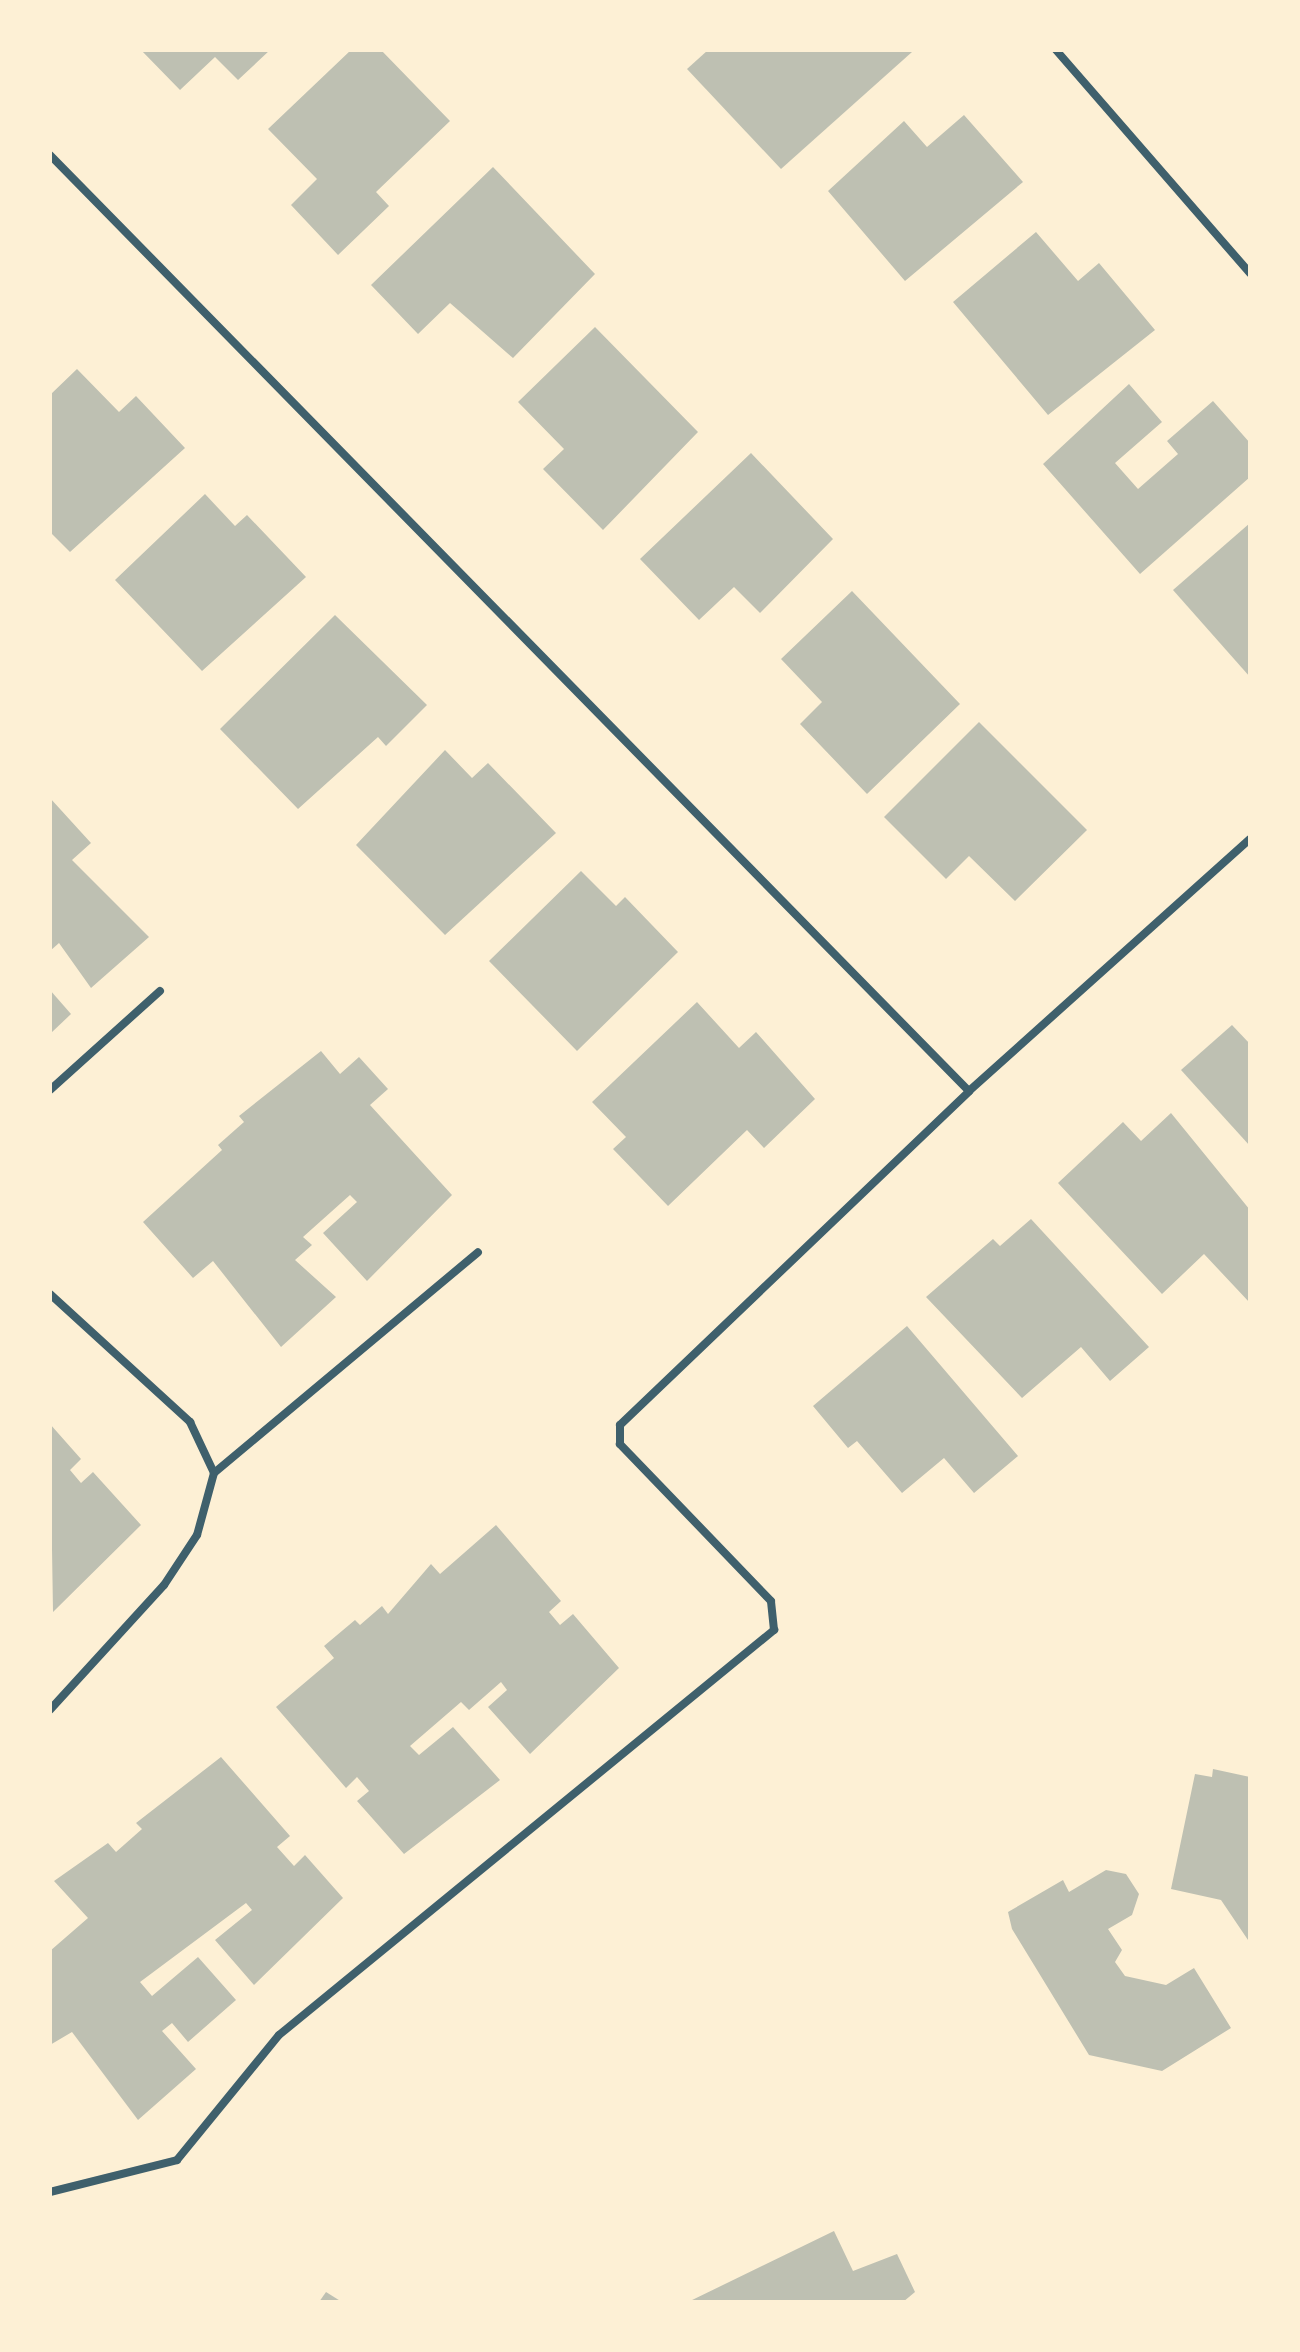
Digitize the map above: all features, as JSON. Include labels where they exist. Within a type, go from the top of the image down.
[{"type":"street","points":[[1056,50],[1250,273]]},
{"type":"street","points":[[50,155],[969,1091]]},
{"type":"street","points":[[50,2192],[177,2160],[279,2035],[774,1630],[771,1601],[620,1444],[620,1425],[969,1091],[1250,839]]},
{"type":"street","points":[[50,1090],[160,991]]},
{"type":"street","points":[[50,1710],[164,1585],[197,1535],[214,1473],[478,1252]]},
{"type":"street","points":[[50,1294],[190,1422],[214,1473]]},
{"type":"building","points":[[141,50],[270,50],[238,80],[215,57],[180,90]]},
{"type":"building","points":[[351,50],[381,50],[450,121],[376,192],[389,206],[338,255],[291,205],[317,179],[268,129]]},
{"type":"building","points":[[708,50],[912,52],[781,169],[687,69]]},
{"type":"building","points":[[964,115],[1023,182],[905,281],[828,191],[904,121],[927,147]]},
{"type":"building","points":[[493,167],[595,274],[513,358],[450,303],[418,334],[371,285]]},
{"type":"building","points":[[1036,232],[1078,281],[1099,263],[1155,330],[1048,415],[953,302]]},
{"type":"building","points":[[595,327],[698,432],[603,530],[543,469],[564,449],[518,402]]},
{"type":"building","points":[[77,369],[119,412],[136,396],[185,448],[70,552],[50,532],[50,395]]},
{"type":"building","points":[[1129,384],[1162,422],[1115,463],[1138,489],[1178,454],[1167,441],[1213,401],[1250,443],[1250,477],[1140,574],[1043,464]]},
{"type":"building","points":[[751,453],[833,539],[760,613],[734,587],[699,620],[640,559]]},
{"type":"building","points":[[205,494],[235,526],[247,515],[306,577],[202,671],[115,580]]},
{"type":"building","points":[[1250,523],[1250,677],[1173,590]]},
{"type":"building","points":[[852,591],[960,704],[867,794],[800,724],[822,702],[781,659]]},
{"type":"building","points":[[335,615],[427,705],[386,746],[378,737],[298,809],[220,729]]},
{"type":"building","points":[[979,722],[1087,830],[1015,901],[969,856],[946,879],[884,817]]},
{"type":"building","points":[[445,750],[472,778],[488,763],[556,833],[445,935],[356,845]]},
{"type":"building","points":[[50,798],[91,843],[72,860],[149,937],[91,988],[59,943],[50,951]]},
{"type":"building","points":[[581,871],[616,906],[625,897],[678,952],[577,1051],[489,961]]},
{"type":"building","points":[[50,990],[71,1014],[50,1034]]},
{"type":"building","points":[[697,1002],[739,1048],[756,1032],[815,1099],[764,1148],[747,1130],[668,1206],[613,1149],[626,1137],[592,1102]]},
{"type":"building","points":[[1232,1025],[1250,1044],[1250,1146],[1181,1070]]},
{"type":"building","points":[[321,1051],[340,1074],[359,1057],[388,1089],[370,1105],[452,1195],[367,1281],[323,1233],[357,1202],[350,1195],[303,1237],[312,1245],[295,1260],[336,1297],[281,1347],[213,1261],[193,1278],[143,1222],[222,1150],[218,1145],[244,1122],[239,1116]]},
{"type":"building","points":[[1171,1113],[1250,1210],[1250,1303],[1204,1254],[1162,1294],[1058,1183],[1123,1122],[1141,1141]]},
{"type":"building","points":[[1031,1219],[1149,1347],[1110,1381],[1081,1347],[1022,1398],[926,1297],[993,1239],[1000,1246]]},
{"type":"building","points":[[907,1326],[1018,1456],[974,1493],[944,1458],[902,1493],[857,1441],[848,1448],[813,1406]]},
{"type":"building","points":[[50,1424],[81,1459],[70,1470],[81,1483],[93,1472],[141,1525],[53,1612]]},
{"type":"building","points":[[496,1525],[561,1601],[549,1612],[560,1625],[573,1614],[619,1668],[530,1754],[488,1707],[507,1690],[501,1682],[469,1710],[461,1702],[410,1746],[419,1755],[453,1727],[500,1780],[404,1854],[357,1801],[369,1791],[357,1777],[346,1788],[276,1707],[334,1658],[324,1646],[355,1620],[360,1625],[382,1606],[388,1614],[431,1564],[440,1574]]},
{"type":"building","points":[[221,1757],[290,1836],[277,1847],[294,1866],[305,1855],[343,1898],[254,1985],[215,1940],[252,1910],[246,1903],[140,1982],[152,1996],[198,1957],[236,2000],[188,2042],[172,2023],[162,2031],[196,2069],[138,2120],[72,2032],[50,2045],[50,1951],[88,1918],[54,1881],[108,1843],[116,1852],[142,1829],[136,1823]]},
{"type":"building","points":[[1213,1769],[1250,1777],[1248,1940],[1221,1900],[1171,1889],[1195,1774],[1212,1777]]},
{"type":"building","points":[[1106,1870],[1126,1874],[1139,1894],[1132,1915],[1108,1929],[1122,1950],[1115,1962],[1125,1976],[1166,1985],[1194,1968],[1231,2028],[1162,2071],[1089,2055],[1012,1929],[1008,1912],[1063,1880],[1069,1892]]},
{"type":"building","points":[[834,2231],[853,2271],[897,2254],[915,2292],[903,2302],[688,2302]]},
{"type":"building","points":[[326,2292],[342,2302],[319,2302]]}]
